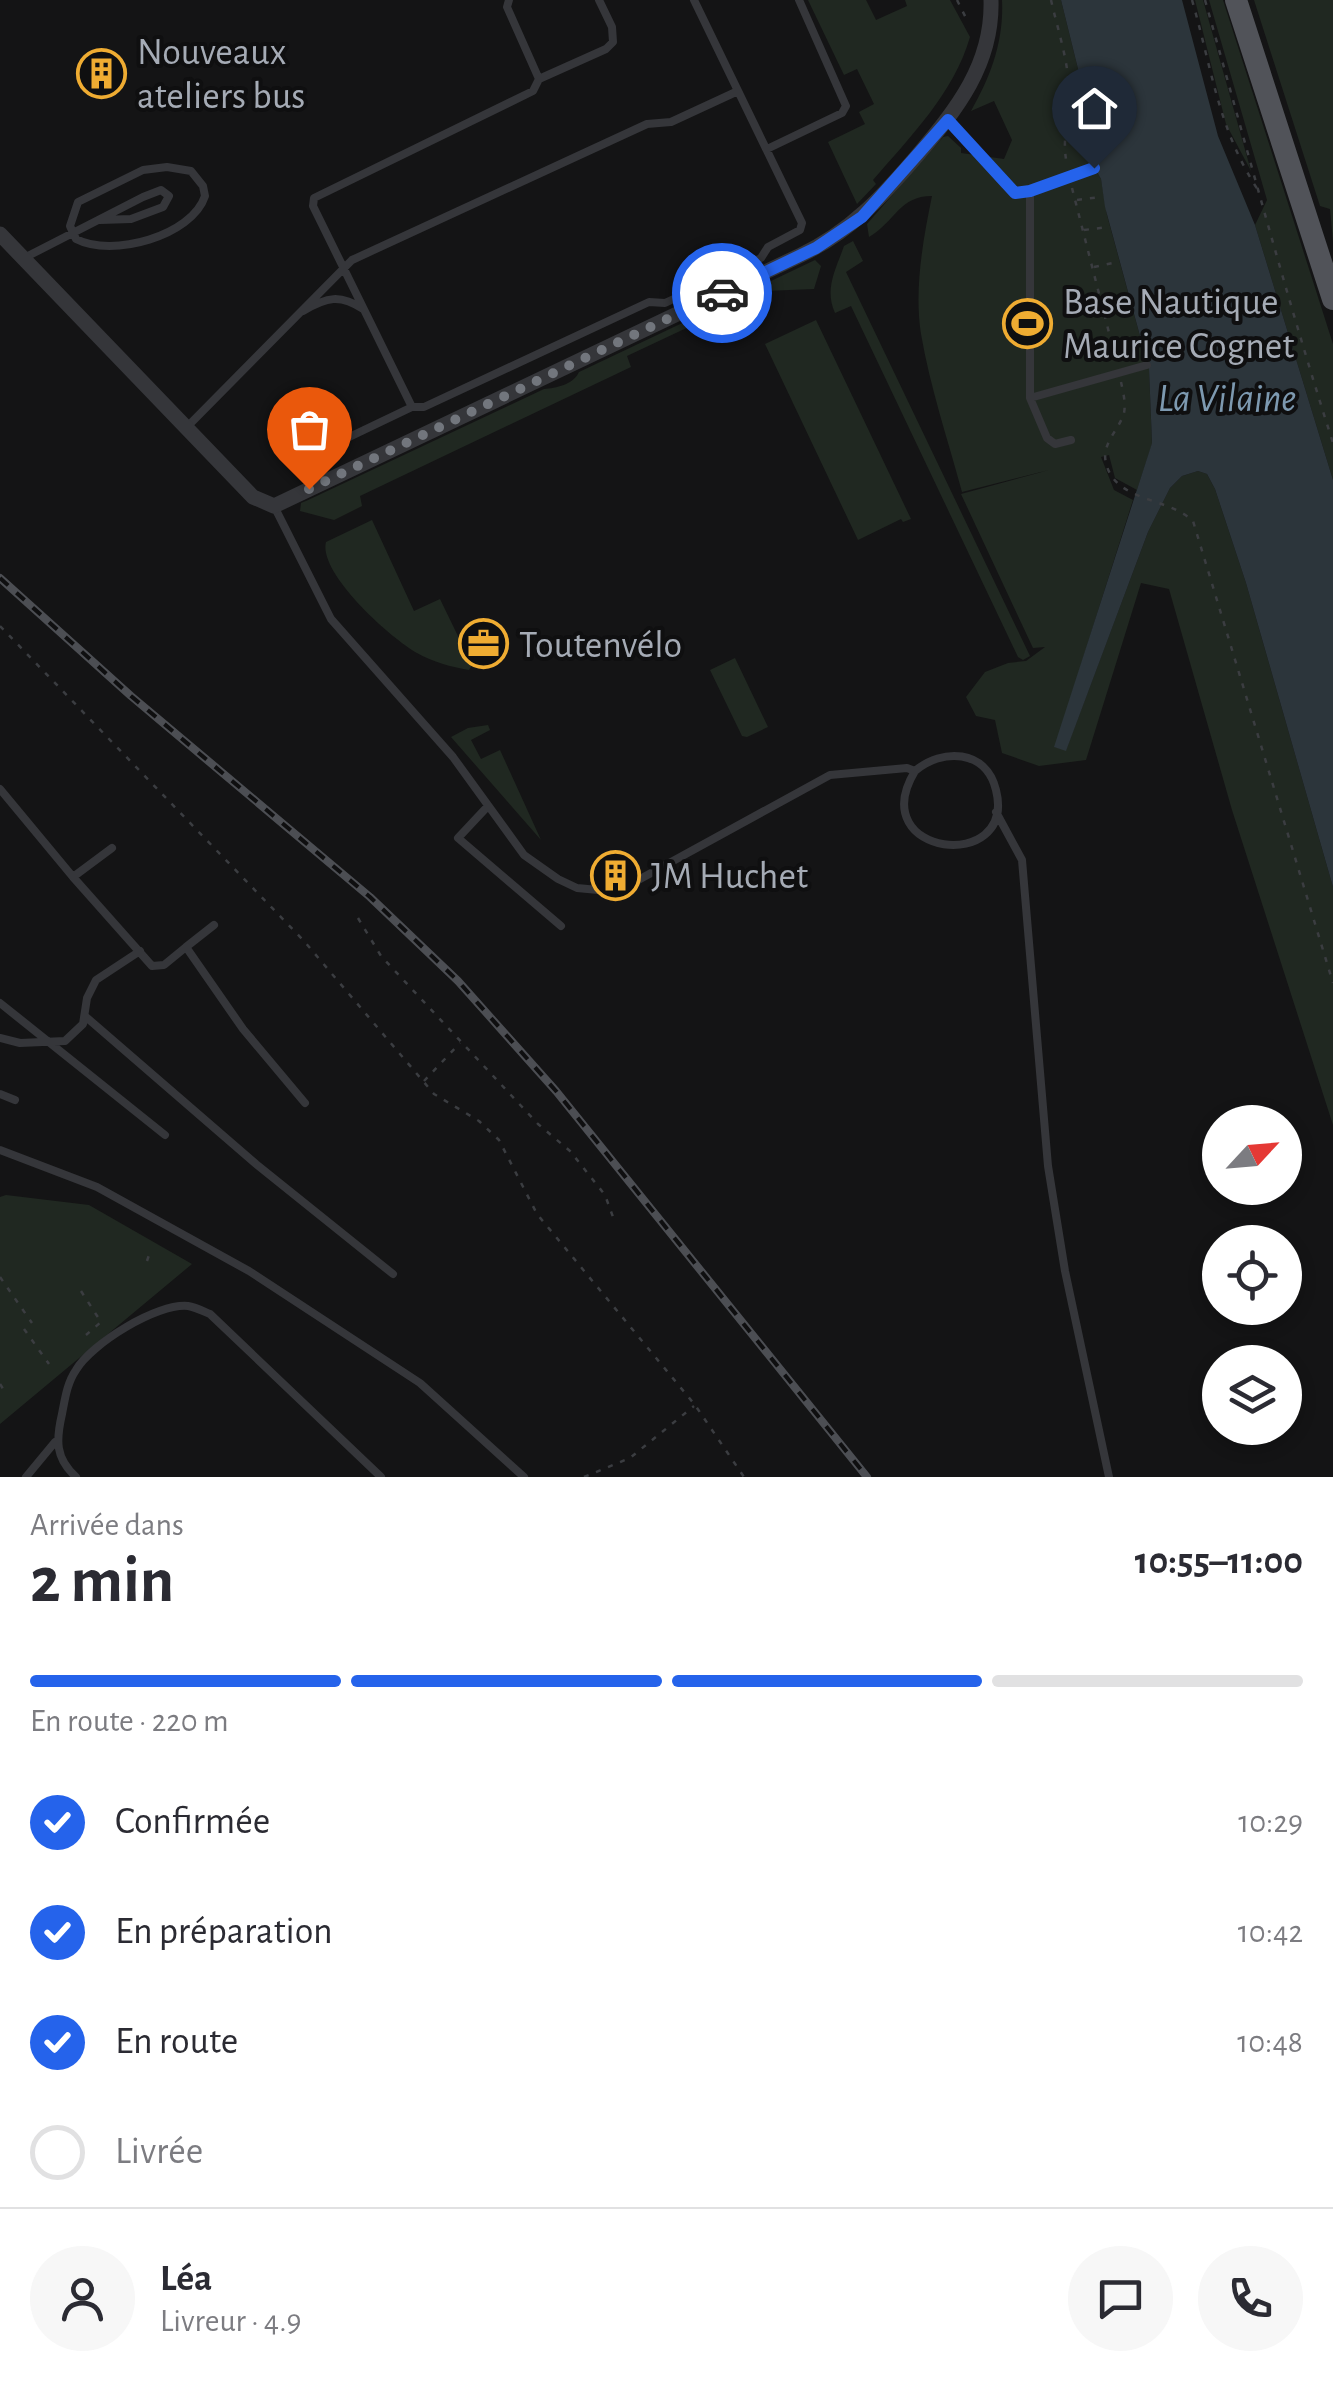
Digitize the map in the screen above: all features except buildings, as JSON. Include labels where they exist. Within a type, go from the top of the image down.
[{"type":"main road","points":[[1236,0],[1333,300]]},
{"type":"street","points":[[0,234],[252,497],[274,506],[816,248],[873,207],[948,120],[982,62],[991,0]]},
{"type":"lane","points":[[509,0],[508,7],[539,79]]},
{"type":"lane","points":[[412,407],[313,206],[314,198],[533,92],[539,79],[606,49],[613,42],[612,27],[599,0]]},
{"type":"lane","points":[[290,438],[312,451],[320,450],[649,302],[665,302],[760,258],[768,247],[800,230],[802,223],[694,0]]},
{"type":"lane","points":[[766,150],[842,113],[846,106],[799,0]]},
{"type":"lane","points":[[185,429],[342,267],[647,124],[671,122],[738,91]]},
{"type":"lane","points":[[948,120],[1015,193],[1094,168]]},
{"type":"lane","points":[[183,167],[198,177],[203,186],[206,196],[195,216],[138,244],[116,248],[93,246],[76,239],[73,232],[70,226],[78,202],[143,170],[183,167]]},
{"type":"lane","points":[[24,258],[157,191],[169,196],[163,207],[132,219],[100,220]]},
{"type":"lane","points":[[1030,191],[1030,398],[1047,438],[1056,444],[1071,440]]},
{"type":"lane","points":[[295,315],[332,297],[348,299],[364,309]]},
{"type":"lane","points":[[1030,398],[1147,364]]},
{"type":"lane","points":[[274,506],[331,619],[427,727],[524,855],[577,888],[609,891],[631,884],[830,776],[907,768],[915,771]]},
{"type":"lane","points":[[943,755],[962,755],[976,762],[995,784],[996,812],[992,822],[974,842],[959,847],[927,841],[907,816],[904,798],[915,771],[928,760],[943,755]]},
{"type":"lane","points":[[0,788],[72,878],[157,967],[214,925]]},
{"type":"lane","points":[[488,806],[458,838],[561,926]]},
{"type":"lane","points":[[996,812],[1022,860],[1048,1166],[1065,1271],[1109,1477]]},
{"type":"lane","points":[[72,878],[112,848]]},
{"type":"lane","points":[[186,947],[243,1028],[305,1103]]},
{"type":"lane","points":[[0,1038],[20,1043],[66,1041],[86,1016],[87,998],[96,980],[140,951]]},
{"type":"lane","points":[[0,1003],[164,1136]]},
{"type":"lane","points":[[86,1016],[256,1164],[392,1274]]},
{"type":"lane","points":[[0,1094],[16,1100]]},
{"type":"lane","points":[[0,1150],[97,1187],[249,1271],[420,1382],[524,1477]]},
{"type":"lane","points":[[31,1475],[55,1442],[68,1386],[77,1366],[118,1333],[156,1311],[187,1306],[210,1314],[381,1477]]},
{"type":"lane","points":[[55,1442],[65,1468],[76,1477]]},
{"type":"lane","points":[[55,1477],[65,1468]]},
{"type":"path","points":[[957,0],[967,20]]},
{"type":"path","points":[[1051,0],[1069,84],[1069,112],[1063,131],[1070,178],[1120,374],[1125,410],[1104,459],[1113,482],[1125,490],[1181,509],[1193,521],[1333,983]]},
{"type":"path","points":[[1192,0],[1223,122],[1259,192]]},
{"type":"path","points":[[1205,0],[1333,443]]},
{"type":"path","points":[[1076,201],[1100,197]]},
{"type":"path","points":[[1083,230],[1108,227]]},
{"type":"path","points":[[1092,267],[1117,262]]},
{"type":"path","points":[[1102,303],[1126,297]]},
{"type":"path","points":[[1104,314],[1129,310]]},
{"type":"path","points":[[1114,352],[1138,345]]},
{"type":"path","points":[[0,626],[304,941],[424,1082],[449,1105],[485,1125],[499,1140],[537,1214],[695,1404],[744,1477]]},
{"type":"path","points":[[358,918],[381,956],[538,1124],[570,1151],[605,1195],[613,1217]]},
{"type":"path","points":[[424,1082],[462,1042]]},
{"type":"path","points":[[146,1261],[151,1249]]},
{"type":"path","points":[[0,1277],[32,1322]]},
{"type":"path","points":[[81,1291],[100,1322],[86,1335]]},
{"type":"path","points":[[24,1329],[49,1364]]},
{"type":"path","points":[[0,1384],[6,1395]]},
{"type":"path","points":[[584,1477],[630,1458],[695,1404]]},
{"type":"shaded area","points":[[808,0],[866,0],[876,20],[907,6],[905,0],[950,0],[970,37],[942,96],[857,204],[828,142],[865,124],[859,112],[874,104],[857,69],[844,75]]},
{"type":"shaded area","points":[[1002,0],[1061,0],[1082,85],[1092,163],[1101,179],[1107,215],[1149,369],[1152,444],[1137,490],[1115,478],[1109,455],[1101,457],[1114,490],[1133,500],[1055,747],[1066,750],[1148,532],[1170,488],[1182,476],[1198,471],[1207,474],[1246,583],[1333,887],[1333,1125],[1232,810],[1169,589],[1141,583],[1086,760],[1039,766],[1002,753],[995,720],[976,716],[966,697],[985,672],[1026,661],[1045,647],[1033,648],[961,494],[1049,470],[962,492],[929,374],[919,317],[921,265],[932,196],[912,200],[869,237],[867,224],[943,137],[948,136],[961,148],[961,153],[1004,159],[1012,140],[994,101],[971,111],[995,58]]},
{"type":"shaded area","points":[[1195,0],[1203,0],[1251,171],[1226,124]]},
{"type":"shaded area","points":[[1209,0],[1223,0],[1333,344],[1333,480],[1255,225],[1267,200]]},
{"type":"shaded area","points":[[1254,0],[1333,0],[1333,242],[1330,209],[1320,206]]},
{"type":"shaded area","points":[[853,241],[863,261],[846,272],[1030,656],[1023,660],[1018,657],[851,306],[835,313],[832,279],[844,246]]},
{"type":"shaded area","points":[[815,260],[821,266],[814,289],[765,291],[627,356],[631,367],[360,496],[362,506],[334,520],[300,511],[301,503],[544,389],[568,383],[579,372]]},
{"type":"shaded area","points":[[816,320],[911,519],[901,519],[858,540],[765,344]]},
{"type":"shaded area","points":[[372,520],[414,611],[440,599],[472,665],[469,670],[436,662],[405,645],[358,604],[333,570],[326,542]]},
{"type":"shaded area","points":[[735,658],[768,727],[747,737],[742,736],[710,670]]},
{"type":"shaded area","points":[[488,725],[490,730],[471,740],[481,759],[500,750],[541,840],[451,737],[468,728]]},
{"type":"shaded area","points":[[0,1197],[89,1205],[192,1264],[0,1424]]},
{"type":"water","name":"La Vilaine","points":[[1061,0],[1182,0],[1218,136],[1255,225],[1333,480],[1333,887],[1246,583],[1207,474],[1198,471],[1182,476],[1170,488],[1148,532],[1066,751],[1054,747],[1152,443],[1149,369],[1101,179],[1092,163],[1082,85]]},
{"type":"railway","points":[[0,578],[131,696],[370,897],[458,981],[556,1091],[867,1477]]},
{"type":"way so far","points":[[309,489],[722,293]]},
{"type":"place","name":"Nouveaux ateliers bus","points":[[102,73]]},
{"type":"place","name":"Base Nautique Maurice Cognet","points":[[1028,323]]},
{"type":"place","name":"Toutenvélo","points":[[484,644]]},
{"type":"place","name":"JM Huchet","points":[[616,875]]},
{"type":"route","points":[[722,293],[846,230],[883,196],[948,120],[1015,193],[1094,168]]}]
